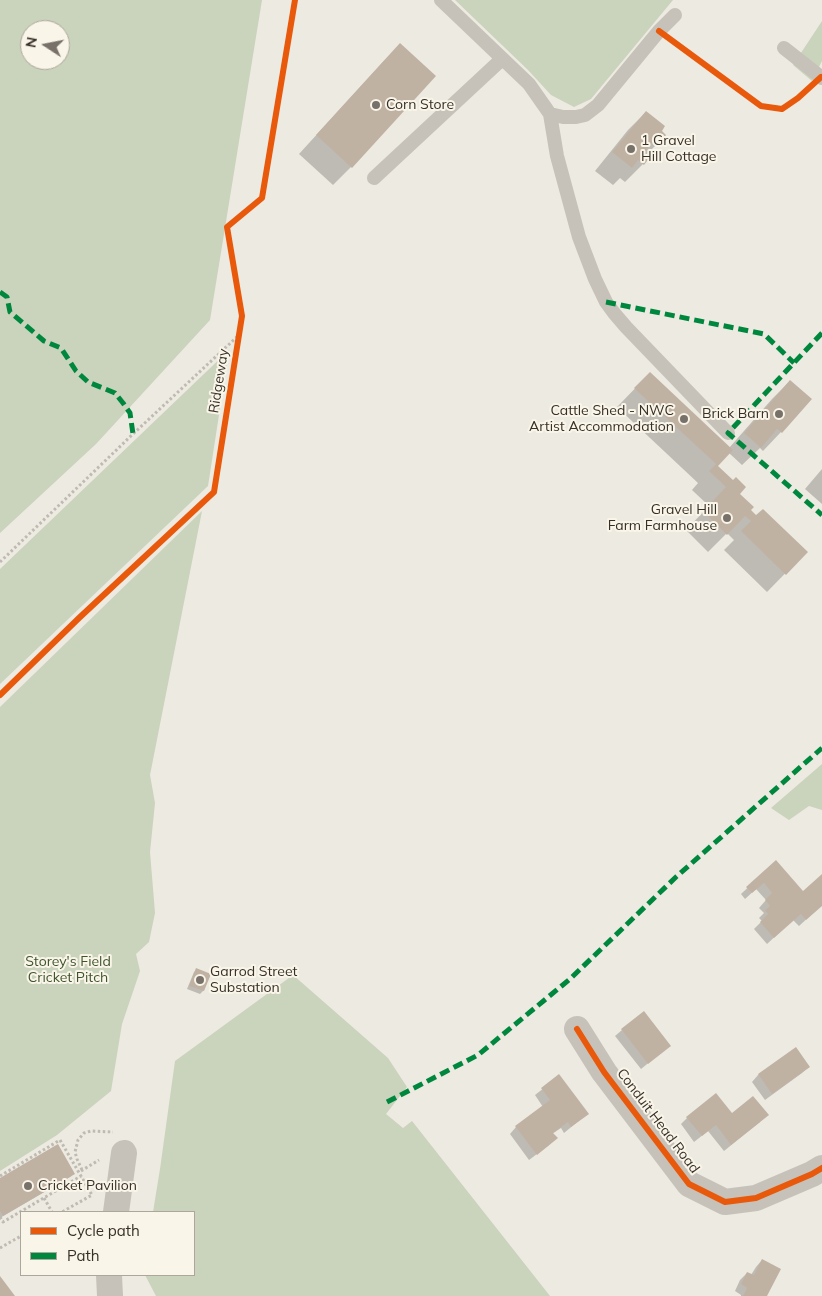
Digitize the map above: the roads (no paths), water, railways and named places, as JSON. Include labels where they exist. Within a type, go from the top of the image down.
[{"type":"street","name":"Conduit Head Road","points":[[576,1029],[604,1072],[689,1184],[725,1202],[756,1198],[822,1168]]},
{"type":"street","points":[[116,1211],[120,1143]]},
{"type":"street","points":[[109,1276],[110,1296]]},
{"type":"lane","points":[[441,0],[529,84],[550,114],[557,156],[579,237],[606,302],[626,327],[728,433]]},
{"type":"lane","points":[[550,114],[564,118],[585,116],[598,105],[659,31],[675,15]]},
{"type":"lane","points":[[784,48],[822,78]]},
{"type":"lane","points":[[374,178],[502,59]]},
{"type":"place","name":"Corn Store","points":[[376,105]]},
{"type":"place","name":"1 Gravel Hill Cottage","points":[[631,149]]},
{"type":"place","name":"Brick Barn","points":[[779,414]]},
{"type":"place","name":"Cattle Shed - NWC Artist Accommodation","points":[[684,419]]},
{"type":"place","name":"Gravel Hill Farm Farmhouse","points":[[727,518]]},
{"type":"place","name":"Garrod Street Substation","points":[[200,980]]},
{"type":"place","name":"Cricket Pavilion","points":[[28,1186]]},
{"type":"park label","name":"Storey's Field Cricket Pitch","points":[[68,970]]}]
